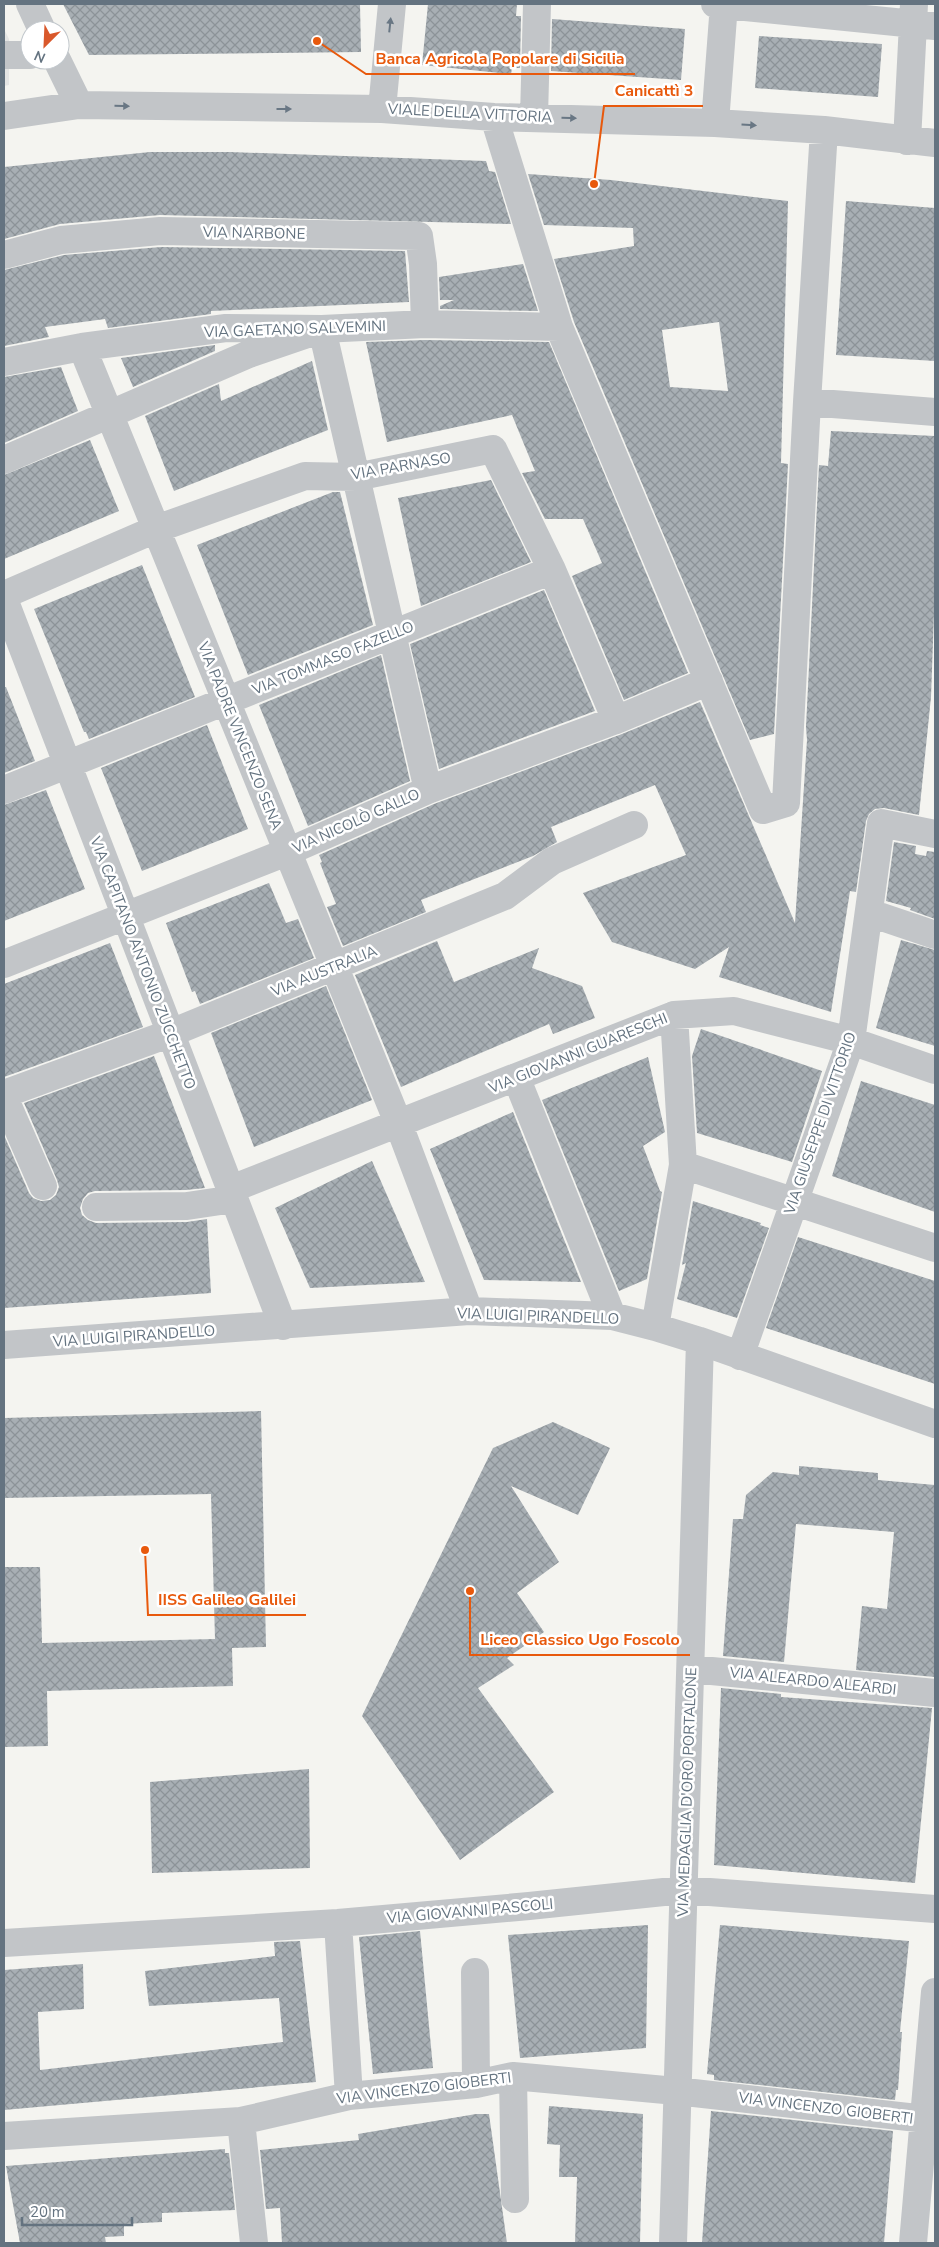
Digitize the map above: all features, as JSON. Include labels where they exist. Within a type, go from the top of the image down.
[{"type":"street","points":[[30,4],[37,20]]},
{"type":"street","points":[[382,108],[392,4]]},
{"type":"street","points":[[534,117],[537,4]]},
{"type":"street","points":[[715,123],[720,4],[921,18],[907,141]]},
{"type":"street","points":[[4,55],[20,56]]},
{"type":"street","points":[[62,70],[79,105]]},
{"type":"street","name":"VIALE DELLA VITTORIA","points":[[4,116],[79,105],[382,108],[494,117],[715,123],[824,130],[935,143]]},
{"type":"street","points":[[494,117],[559,327],[763,810],[786,803],[807,402],[824,130]]},
{"type":"street","name":"VIA NARBONE","points":[[4,255],[61,240],[160,231],[419,236],[423,264],[425,324]]},
{"type":"street","name":"VIA GAETANO SALVEMINI","points":[[4,362],[82,347],[226,328],[322,329],[425,324],[559,327]]},
{"type":"street","points":[[4,460],[110,416],[249,354],[322,329],[428,790]]},
{"type":"street","name":"VIA PADRE VINCENZO SENA","points":[[82,347],[399,1125],[469,1311]]},
{"type":"street","points":[[807,402],[935,412]]},
{"type":"street","name":"VIA PARNASO","points":[[4,595],[156,529],[305,476],[356,476],[493,450],[552,570],[616,720]]},
{"type":"street","name":"VIA TOMMASO FAZELLO","points":[[4,790],[552,570]]},
{"type":"street","name":"VIA CAPITANO ANTONIO ZUCCHETTO","points":[[4,600],[284,1326]]},
{"type":"street","name":"VIA NICOLÒ GALLO","points":[[4,964],[287,852],[428,790],[616,720],[710,681]]},
{"type":"street","name":"VIA GIUSEPPE DI VITTORIO","points":[[740,1356],[851,1041],[881,823],[935,834]]},
{"type":"street","name":"VIA AUSTRALIA","points":[[4,1095],[171,1033],[505,896],[552,861],[634,825]]},
{"type":"street","points":[[870,913],[935,935]]},
{"type":"street","name":"VIA GIOVANNI GUARESCHI","points":[[96,1207],[187,1206],[232,1194],[516,1077],[674,1015],[734,1011],[851,1041],[935,1070]]},
{"type":"street","points":[[654,1327],[683,1165],[674,1015]]},
{"type":"street","points":[[516,1077],[612,1316]]},
{"type":"street","points":[[4,1095],[43,1186]]},
{"type":"street","points":[[683,1165],[935,1248]]},
{"type":"street","name":"VIA LUIGI PIRANDELLO","points":[[4,1345],[469,1311],[612,1316],[700,1342],[935,1424]]},
{"type":"street","name":"VIA MEDAGLIA D'ORO PORTALONE","points":[[673,2243],[676,2091],[684,1890],[700,1342]]},
{"type":"street","name":"VIA ALEARDO ALEARDI","points":[[691,1669],[935,1693]]},
{"type":"street","name":"VIA GIOVANNI PASCOLI","points":[[4,1943],[338,1923],[684,1890],[935,1909]]},
{"type":"street","points":[[338,1923],[349,2096]]},
{"type":"street","points":[[475,1972],[476,2084]]},
{"type":"street","points":[[913,2243],[929,2120],[935,1992]]},
{"type":"street","points":[[513,2076],[515,2199]]},
{"type":"street","name":"VIA VINCENZO GIOBERTI","points":[[4,2136],[242,2121],[349,2096],[476,2084],[513,2076],[676,2091],[929,2120]]},
{"type":"street","points":[[242,2121],[254,2243]]},
{"type":"shaded area","points":[[4,29],[9,39],[9,85],[4,86]]},
{"type":"building","points":[[63,4],[360,4],[361,52],[89,55]]},
{"type":"building","points":[[428,4],[517,4],[516,16],[521,16],[520,68],[512,68],[511,74],[422,65]]},
{"type":"building","points":[[552,19],[685,29],[681,80],[551,71]]},
{"type":"building","points":[[759,36],[882,44],[878,97],[755,88]]},
{"type":"building","points":[[150,152],[230,152],[486,161],[489,171],[495,172],[511,224],[160,215],[60,224],[4,239],[4,167]]},
{"type":"building","points":[[528,174],[611,180],[788,201],[781,463],[788,464],[774,734],[750,740],[574,322],[554,259],[634,246],[633,228],[544,225]],"holes":[[[719,322],[728,391],[670,387],[662,330]]]},
{"type":"building","points":[[846,201],[935,208],[935,361],[836,355]]},
{"type":"building","points":[[161,247],[405,251],[409,302],[211,311],[211,314],[108,328],[105,319],[45,327],[49,337],[4,346],[4,270],[64,255]]},
{"type":"building","points":[[523,264],[538,311],[440,309],[440,306],[454,300],[440,300],[439,277]]},
{"type":"building","points":[[425,340],[549,342],[688,673],[624,700],[572,576],[602,563],[583,519],[545,519],[522,473],[535,471],[512,415],[387,442],[366,342]]},
{"type":"building","points":[[215,345],[215,351],[133,387],[121,358]]},
{"type":"building","points":[[312,361],[328,430],[174,491],[145,416],[219,384],[221,401]]},
{"type":"building","points":[[61,367],[78,411],[4,443],[4,377]]},
{"type":"building","points":[[831,431],[935,436],[935,586],[931,697],[919,815],[884,808],[875,809],[869,814],[866,821],[856,892],[850,891],[831,1012],[719,977],[729,947],[695,969],[612,942],[583,893],[686,855],[655,785],[551,827],[557,842],[533,856],[421,900],[426,912],[343,946],[327,907],[336,904],[320,863],[322,862],[319,855],[434,804],[622,734],[700,702],[795,923],[807,740],[806,727],[819,465],[828,466]]},
{"type":"building","points":[[90,440],[119,511],[4,559],[4,475]]},
{"type":"building","points":[[491,480],[531,562],[421,606],[398,498]]},
{"type":"building","points":[[333,492],[340,492],[373,625],[248,675],[197,545]]},
{"type":"building","points":[[142,565],[195,697],[89,739],[86,732],[84,732],[34,609]]},
{"type":"building","points":[[544,590],[595,711],[439,769],[410,644]]},
{"type":"building","points":[[381,655],[410,781],[308,826],[259,705]]},
{"type":"building","points":[[4,687],[6,687],[35,761],[4,773]]},
{"type":"building","points":[[207,725],[248,829],[142,871],[101,768]]},
{"type":"building","points":[[46,790],[85,889],[4,921],[4,805]]},
{"type":"building","points":[[894,842],[916,846],[915,854],[926,856],[927,851],[935,852],[935,919],[910,910],[911,908],[886,901]]},
{"type":"building","points":[[269,883],[286,923],[298,919],[314,958],[200,1004],[195,991],[192,992],[166,923]]},
{"type":"building","points":[[901,940],[935,950],[935,1046],[876,1028]]},
{"type":"building","points":[[437,941],[454,982],[539,948],[532,968],[582,986],[595,1018],[553,1034],[549,1024],[401,1087],[355,975]]},
{"type":"building","points":[[110,943],[143,1027],[4,1077],[4,984]]},
{"type":"building","points":[[326,986],[372,1100],[254,1147],[211,1033]]},
{"type":"building","points":[[701,1029],[822,1071],[792,1162],[697,1133],[692,1056]]},
{"type":"building","points":[[154,1056],[205,1188],[95,1191],[88,1193],[83,1199],[80,1208],[82,1215],[96,1223],[187,1222],[207,1219],[211,1293],[4,1308],[4,1135],[29,1193],[33,1198],[41,1201],[50,1200],[56,1195],[59,1187],[24,1103]]},
{"type":"building","points":[[648,1057],[665,1132],[643,1146],[662,1192],[647,1279],[619,1291],[542,1100]]},
{"type":"building","points":[[861,1081],[935,1105],[935,1212],[832,1176]]},
{"type":"building","points":[[513,1112],[581,1282],[484,1280],[430,1149]]},
{"type":"building","points":[[372,1161],[425,1282],[310,1288],[275,1208]]},
{"type":"building","points":[[693,1201],[761,1223],[760,1225],[769,1228],[737,1318],[677,1299],[686,1263],[682,1265]]},
{"type":"building","points":[[798,1237],[935,1281],[935,1384],[766,1328]]},
{"type":"building","points":[[261,1411],[266,1647],[232,1648],[233,1686],[47,1691],[48,1746],[4,1747],[4,1567],[40,1567],[42,1643],[215,1639],[211,1494],[4,1498],[4,1418]]},
{"type":"building","points":[[553,1422],[610,1448],[578,1515],[511,1486],[559,1562],[517,1593],[544,1632],[507,1658],[514,1665],[478,1688],[554,1792],[460,1860],[362,1716],[493,1448]]},
{"type":"building","points":[[799,1466],[878,1473],[878,1480],[935,1485],[935,1677],[856,1670],[862,1606],[887,1609],[894,1532],[796,1524],[784,1662],[723,1656],[733,1519],[743,1519],[746,1495],[773,1472],[799,1475]]},
{"type":"building","points":[[721,1688],[781,1694],[781,1697],[932,1708],[915,1883],[714,1865]]},
{"type":"building","points":[[309,1769],[310,1868],[152,1873],[150,1782]]},
{"type":"building","points":[[648,1925],[646,2048],[520,2058],[508,1935]]},
{"type":"building","points":[[720,1925],[909,1941],[900,2032],[902,2032],[898,2090],[896,2090],[895,2100],[714,2080],[714,2075],[707,2074]]},
{"type":"building","points":[[420,1931],[433,2068],[373,2074],[359,1937]]},
{"type":"building","points":[[300,1941],[316,2082],[4,2110],[4,1970],[83,1964],[84,2009],[38,2012],[40,2070],[283,2042],[279,1998],[149,2006],[145,1971],[275,1956],[274,1942]]},
{"type":"building","points":[[549,2106],[643,2114],[640,2243],[575,2243],[577,2177],[559,2177],[560,2145],[547,2144]]},
{"type":"building","points":[[711,2111],[893,2131],[884,2243],[702,2243]]},
{"type":"building","points":[[476,2114],[489,2114],[507,2243],[282,2243],[280,2208],[266,2209],[260,2150],[359,2140],[358,2134]]},
{"type":"building","points":[[225,2149],[225,2153],[229,2153],[235,2210],[162,2213],[162,2222],[124,2224],[124,2236],[105,2237],[106,2243],[20,2243],[6,2166]]},
{"type":"place","name":"Banca Agricola Popolare di Sicilia","points":[[317,41]]},
{"type":"place","name":"Canicattì 3","points":[[594,184]]},
{"type":"place","name":"IISS Galileo Galilei","points":[[145,1550]]},
{"type":"place","name":"Liceo Classico Ugo Foscolo","points":[[470,1591]]}]
